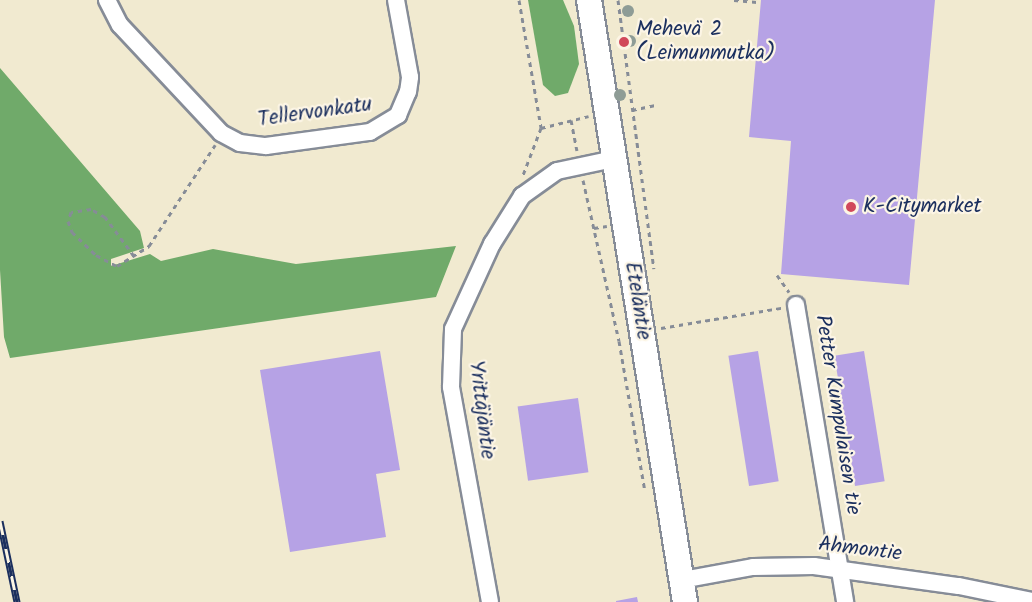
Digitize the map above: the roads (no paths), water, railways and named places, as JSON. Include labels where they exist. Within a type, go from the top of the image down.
[{"type":"street","name":"Tellervonkatu","points":[[107,0],[120,25],[221,133],[240,143],[266,146],[370,132],[387,125],[403,106],[410,77],[396,0]]},
{"type":"street","name":"Eteläntie","points":[[589,0],[684,591]]},
{"type":"street","name":"Yrittäjäntie","points":[[490,602],[451,387],[453,329],[492,244],[522,196],[540,179],[580,165],[614,159]]},
{"type":"street","name":"Petter Kumpulaisen tie","points":[[796,305],[845,602]]},
{"type":"street","name":"Ahmontie","points":[[684,591],[753,567],[839,569],[1032,601]]},
{"type":"railway","points":[[0,521],[17,602]]},
{"type":"place","name":"Mehevä 2 (Leimunmutka)","points":[[624,42]]},
{"type":"place","name":"K-Citymarket","points":[[851,207]]}]
